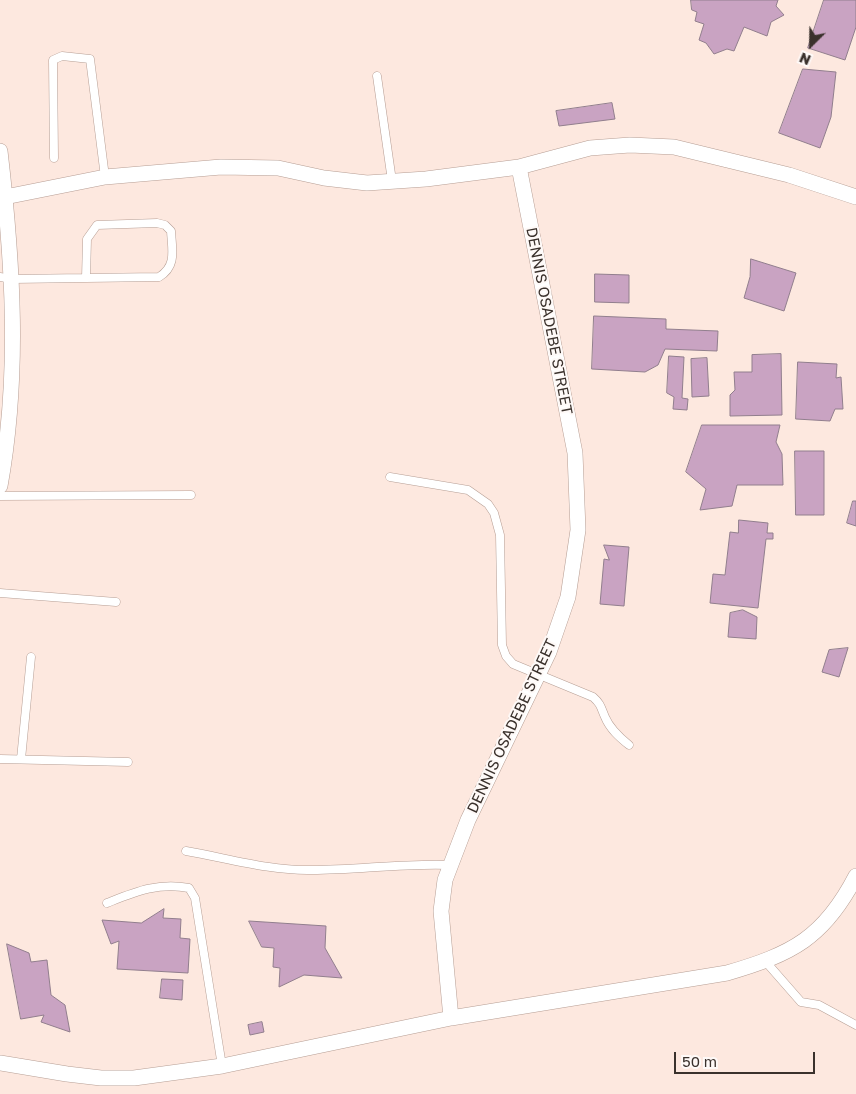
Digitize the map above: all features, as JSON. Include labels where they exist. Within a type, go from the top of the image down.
[{"type":"street","points":[[5,197],[105,177],[221,166],[278,168],[324,178],[367,183],[392,181],[519,167],[590,148],[630,145],[674,147],[789,175],[856,197]]},
{"type":"street","points":[[0,151],[5,197],[6,278],[14,356],[8,443],[0,486]]},
{"type":"street","name":"DENNIS OSADEBE STREET","points":[[451,1018],[441,912],[445,880],[468,820],[549,652],[568,597],[578,530],[575,453],[519,167]]},
{"type":"street","points":[[0,1063],[102,1078],[134,1078],[222,1066],[451,1018],[728,973],[766,962],[796,947],[821,928],[844,899],[856,876]]},
{"type":"lane","points":[[54,158],[53,60],[62,56],[90,59],[105,177]]},
{"type":"lane","points":[[377,76],[392,181]]},
{"type":"lane","points":[[6,278],[86,278],[160,277],[169,271],[173,260],[171,231],[165,225],[157,222],[96,225],[87,238],[86,278]]},
{"type":"lane","points":[[390,477],[468,490],[488,504],[494,513],[500,535],[502,645],[506,656],[513,664],[539,673],[593,697],[601,704],[605,718],[616,734],[629,745]]},
{"type":"lane","points":[[0,496],[191,495]]},
{"type":"lane","points":[[0,593],[116,602]]},
{"type":"lane","points":[[21,759],[31,657]]},
{"type":"lane","points":[[0,759],[128,762]]},
{"type":"lane","points":[[186,851],[288,869],[312,870],[416,864],[450,865]]},
{"type":"lane","points":[[106,903],[147,887],[173,885],[189,888],[195,898],[222,1066]]},
{"type":"lane","points":[[766,962],[801,1002],[820,1005],[856,1025]]},
{"type":"building","points":[[691,0],[778,0],[776,6],[784,15],[771,22],[767,36],[744,27],[734,51],[727,49],[714,54],[706,43],[699,40],[704,24],[695,21],[697,12],[692,10]]},
{"type":"building","points":[[824,0],[856,0],[856,27],[845,60],[808,48]]},
{"type":"building","points":[[803,69],[836,72],[831,117],[820,148],[779,133]]},
{"type":"building","points":[[612,103],[615,119],[559,126],[556,111]]},
{"type":"building","points":[[751,259],[796,273],[784,311],[744,298],[750,277]]},
{"type":"building","points":[[595,274],[629,275],[629,303],[595,302]]},
{"type":"building","points":[[594,316],[666,319],[666,329],[718,331],[717,351],[665,349],[658,365],[645,372],[592,369]]},
{"type":"building","points":[[781,354],[782,415],[730,416],[730,395],[735,390],[734,372],[752,372],[752,355]]},
{"type":"building","points":[[669,356],[684,357],[682,398],[688,399],[687,410],[673,409],[674,397],[667,393]]},
{"type":"building","points":[[707,358],[709,396],[692,397],[691,359]]},
{"type":"building","points":[[798,362],[837,364],[836,378],[841,377],[843,409],[835,409],[830,421],[796,419]]},
{"type":"building","points":[[702,425],[780,425],[776,442],[782,454],[783,485],[737,485],[732,506],[700,510],[706,489],[686,472]]},
{"type":"building","points":[[795,451],[824,451],[824,515],[796,515]]},
{"type":"building","points":[[853,501],[856,501],[856,526],[847,523]]},
{"type":"building","points":[[739,520],[768,523],[767,533],[773,533],[773,539],[766,539],[758,608],[710,603],[713,574],[725,575],[730,532],[738,533]]},
{"type":"building","points":[[604,545],[629,547],[624,606],[600,604],[604,559],[609,560]]},
{"type":"building","points":[[743,610],[757,617],[756,639],[728,637],[730,613]]},
{"type":"building","points":[[848,648],[839,677],[822,672],[829,650]]},
{"type":"building","points":[[164,909],[163,918],[181,919],[180,938],[190,939],[188,973],[117,969],[119,941],[111,944],[102,920],[141,923]]},
{"type":"building","points":[[249,921],[326,926],[325,948],[342,978],[304,975],[279,987],[280,968],[273,967],[274,948],[262,947]]},
{"type":"building","points":[[7,944],[29,953],[31,962],[47,960],[51,995],[65,1005],[70,1032],[41,1022],[44,1015],[21,1019]]},
{"type":"building","points":[[162,979],[183,980],[182,1000],[160,998]]},
{"type":"building","points":[[262,1022],[264,1032],[250,1035],[248,1025]]}]
